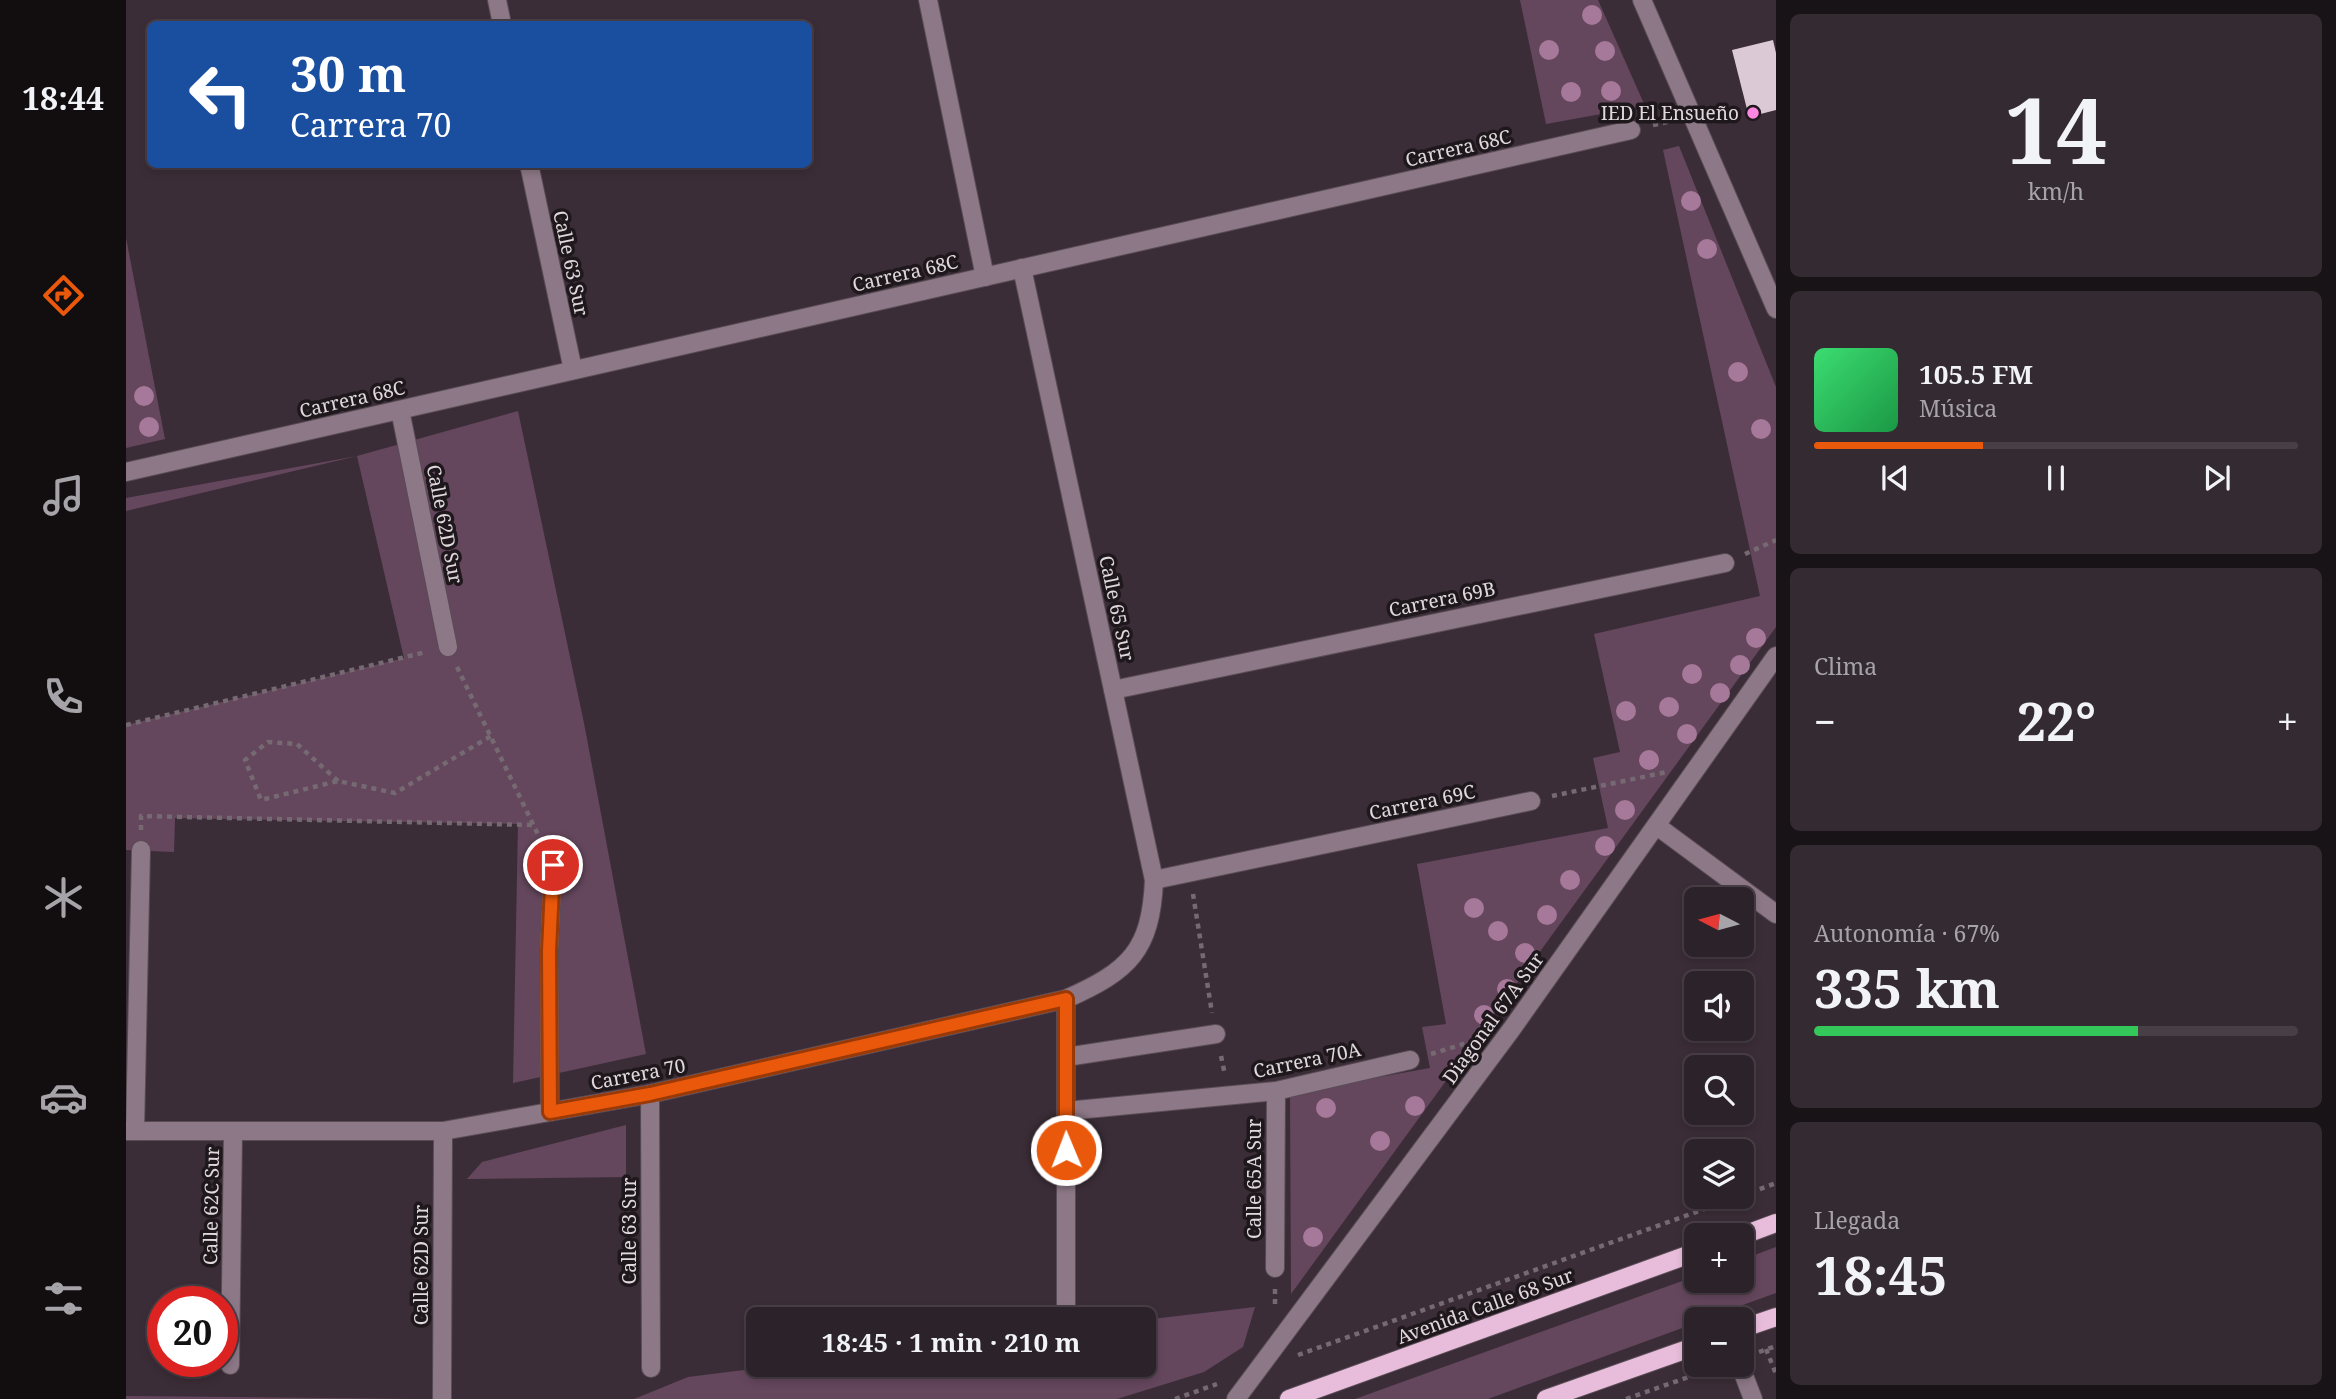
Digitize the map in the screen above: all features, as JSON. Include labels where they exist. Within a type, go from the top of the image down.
[{"type":"main road","points":[[1754,1231],[1776,1223]]},
{"type":"main road","name":"Avenida Calle 68 Sur","points":[[1289,1399],[1684,1256]]},
{"type":"main road","points":[[1754,1325],[1776,1317]]},
{"type":"main road","points":[[1546,1399],[1684,1350]]},
{"type":"street","points":[[497,0],[501,21]]},
{"type":"street","points":[[928,0],[985,277]]},
{"type":"street","points":[[1642,0],[1776,310]]},
{"type":"street","name":"Carrera 68C","points":[[126,472],[1631,130]]},
{"type":"street","name":"Calle 63 Sur","points":[[530,168],[573,370]]},
{"type":"street","name":"Calle 65 Sur","points":[[1022,268],[1154,880],[1153,909],[1146,936],[1136,955]]},
{"type":"street","name":"Calle 62D Sur","points":[[400,410],[448,647]]},
{"type":"street","name":"Carrera 69B","points":[[1113,690],[1725,563]]},
{"type":"street","name":"Diagonal 67A Sur","points":[[1236,1399],[1511,1030],[1776,656]]},
{"type":"street","name":"Carrera 69C","points":[[1154,880],[1531,800]]},
{"type":"street","points":[[1657,826],[1776,914]]},
{"type":"street","points":[[130,1131],[141,850]]},
{"type":"street","points":[[550,1112],[549,951],[553,865]]},
{"type":"street","name":"Carrera 70","points":[[130,1131],[443,1131],[650,1094],[1066,999],[1101,984],[1136,955]]},
{"type":"street","points":[[1066,999],[1066,1306]]},
{"type":"street","points":[[1066,1057],[1216,1034]]},
{"type":"street","name":"Carrera 70A","points":[[1066,1117],[1276,1091],[1410,1060]]},
{"type":"street","name":"Calle 65A Sur","points":[[1275,1268],[1276,1091]]},
{"type":"street","name":"Calle 63 Sur","points":[[650,1094],[651,1368]]},
{"type":"street","name":"Calle 62D Sur","points":[[442,1399],[443,1131]]},
{"type":"street","name":"Calle 62C Sur","points":[[231,1286],[233,1132]]},
{"type":"street","points":[[1745,1377],[1753,1399]]},
{"type":"path","points":[[1631,130],[1693,116]]},
{"type":"path","points":[[1725,563],[1776,540]]},
{"type":"path","points":[[126,725],[448,647],[553,865]]},
{"type":"path","points":[[338,781],[297,744],[268,742],[245,760],[261,800],[338,781],[396,793],[491,736]]},
{"type":"path","points":[[1531,800],[1698,765]]},
{"type":"path","points":[[141,850],[141,817],[534,825]]},
{"type":"path","points":[[1190,873],[1216,1034],[1230,1096]]},
{"type":"path","points":[[1410,1060],[1511,1030]]},
{"type":"path","points":[[1754,1191],[1776,1183]]},
{"type":"path","points":[[1175,1399],[1704,1209]]},
{"type":"path","points":[[1766,1349],[1776,1374]]},
{"type":"path","points":[[1625,1399],[1688,1377]]},
{"type":"shaded area","points":[[1520,0],[1598,0],[1645,106],[1546,124]]},
{"type":"shaded area","points":[[1679,146],[1776,387],[1776,627],[1291,1294],[1290,1093],[1430,1068],[1422,1027],[1446,1024],[1417,864],[1608,828],[1593,758],[1620,752],[1594,634],[1760,596],[1663,150]]},
{"type":"shaded area","points":[[126,238],[165,439],[126,448]]},
{"type":"shaded area","points":[[518,411],[584,723],[646,1054],[513,1083],[518,824],[175,818],[174,852],[126,850],[126,725],[404,658],[357,456]]},
{"type":"shaded area","points":[[357,456],[126,511],[126,498]]},
{"type":"shaded area","points":[[626,1125],[626,1177],[467,1179],[482,1162]]},
{"type":"shaded area","points":[[1776,1247],[1776,1293],[1737,1307],[1684,1307],[1684,1327],[1488,1399],[1355,1399],[1684,1280],[1684,1293],[1754,1293],[1754,1255]]},
{"type":"shaded area","points":[[1255,1307],[1243,1347],[1204,1372],[1117,1399],[634,1399],[688,1377],[746,1370],[746,1377],[1156,1377],[1156,1318]]},
{"type":"shaded area","points":[[126,1396],[411,1399],[126,1399]]},
{"type":"building","points":[[1773,40],[1776,53],[1776,110],[1749,117],[1732,50]]},
{"type":"place","name":"IED El Ensueño","points":[[1753,113]]},
{"type":"route","points":[[553,865],[549,951],[550,1112],[650,1094],[1066,999],[1066,1150]]}]
